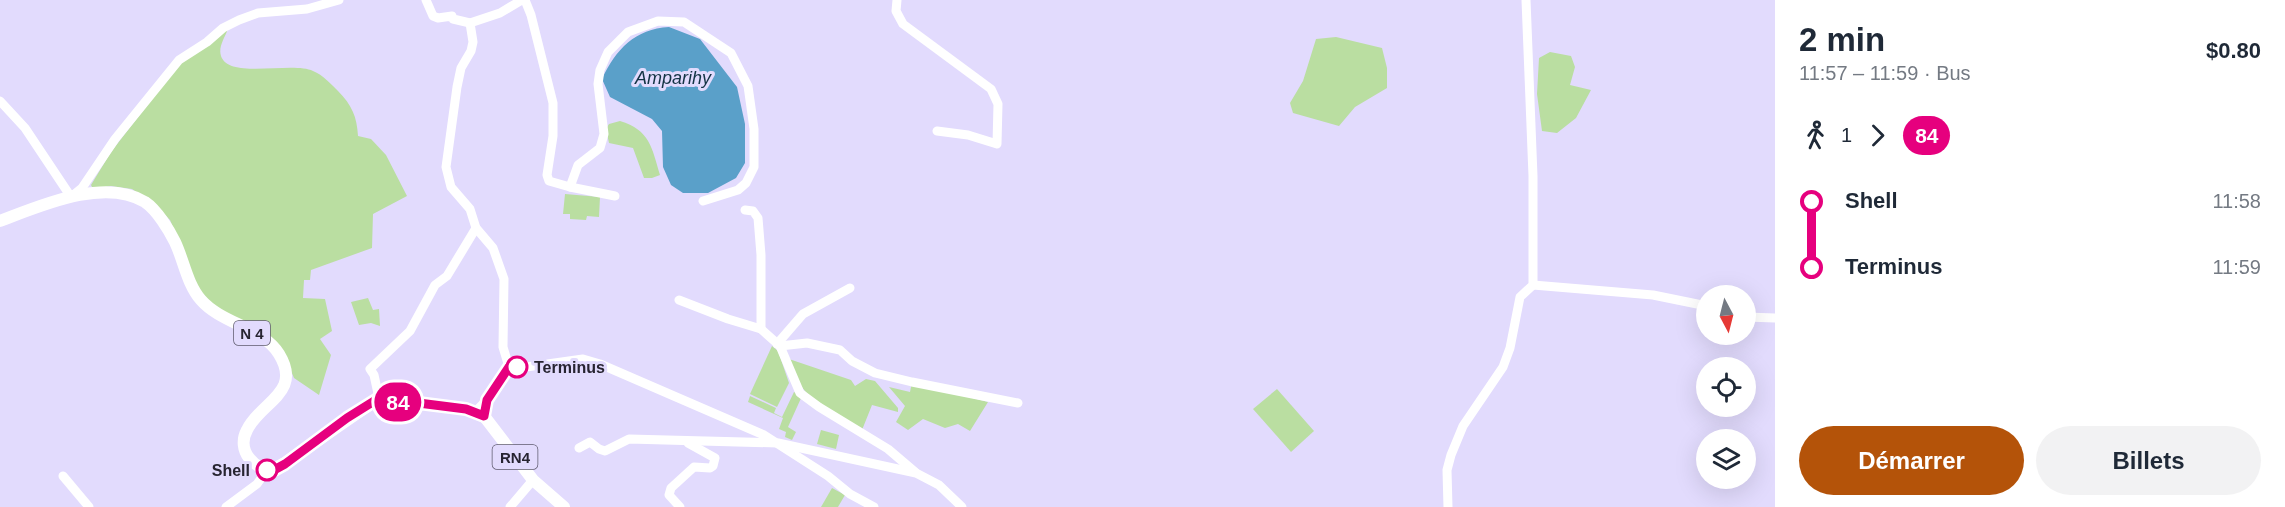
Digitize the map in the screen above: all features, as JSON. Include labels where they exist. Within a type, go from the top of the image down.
[{"type":"main road","name":"N 4","points":[[0,221],[71,197],[117,192],[146,202],[158,216],[174,242],[192,287],[199,298],[212,311],[258,336],[279,354],[285,369],[285,381],[272,403],[246,430],[244,439],[245,450],[253,463],[267,470]]},
{"type":"main road","points":[[267,470],[274,470],[285,464],[347,418],[379,398],[475,412]]},
{"type":"main road","name":"RN4","points":[[475,412],[533,480],[564,507]]},
{"type":"street","points":[[0,101],[25,128],[71,197],[82,188],[115,139],[179,60],[207,42],[222,28],[258,13],[307,9],[339,0]]},
{"type":"street","points":[[426,0],[433,16],[438,18],[452,16],[453,19],[470,23],[500,13],[524,0],[531,15],[553,103],[553,136],[547,176],[549,181],[570,188],[615,196]]},
{"type":"street","points":[[897,0],[896,11],[903,24],[991,89],[998,104],[997,144],[968,135],[937,131]]},
{"type":"street","points":[[1448,507],[1447,470],[1451,455],[1463,426],[1503,367],[1510,348],[1520,297],[1533,285],[1533,176],[1526,0]]},
{"type":"street","points":[[570,188],[578,165],[600,148],[604,134],[598,84],[600,70],[608,52],[628,32],[648,24],[658,21],[684,22],[731,53],[748,86],[754,129],[754,167],[746,183],[738,190],[703,201]]},
{"type":"street","points":[[470,23],[473,42],[471,51],[461,68],[456,87],[446,167],[451,187],[470,209],[476,228],[493,248],[504,279],[503,346],[509,367],[487,400],[475,412]]},
{"type":"street","points":[[745,210],[753,211],[758,218],[761,255],[761,329]]},
{"type":"street","points":[[379,398],[374,375],[370,369],[410,332],[435,285],[447,276],[476,228]]},
{"type":"street","points":[[1533,285],[1653,295],[1696,304]]},
{"type":"street","points":[[778,345],[803,314],[850,288]]},
{"type":"street","points":[[679,300],[728,320],[761,329],[778,345],[800,393],[888,449],[916,473],[939,485],[962,507]]},
{"type":"street","points":[[1756,317],[1775,318]]},
{"type":"street","points":[[778,345],[807,343],[840,350],[852,361],[875,373],[1018,403]]},
{"type":"street","points":[[509,367],[519,368],[583,359],[600,364],[764,435],[850,494],[874,507]]},
{"type":"street","points":[[579,448],[590,442],[605,451],[629,439],[778,443],[916,473]]},
{"type":"street","points":[[680,507],[670,499],[671,488],[694,468],[713,466],[715,458],[683,441]]},
{"type":"street","points":[[226,507],[257,484],[267,470]]},
{"type":"street","points":[[63,476],[89,507]]},
{"type":"street","points":[[510,507],[533,480]]},
{"type":"green space","points":[[228,29],[220,49],[221,56],[226,63],[248,69],[303,68],[317,73],[330,83],[350,106],[355,117],[358,136],[371,139],[386,155],[407,196],[373,214],[372,248],[311,270],[310,280],[304,280],[303,298],[325,299],[332,331],[320,339],[331,355],[319,395],[294,378],[286,359],[220,312],[203,295],[192,278],[170,220],[156,206],[132,189],[111,186],[93,189],[91,185],[111,152],[179,64]]},
{"type":"green space","points":[[1336,37],[1382,48],[1387,68],[1387,88],[1355,107],[1339,126],[1293,113],[1290,103],[1303,81],[1316,39]]},
{"type":"green space","points":[[1550,52],[1571,56],[1575,67],[1570,85],[1591,90],[1576,118],[1557,133],[1542,131],[1537,94],[1539,58]]},
{"type":"green space","points":[[620,121],[638,129],[644,135],[652,148],[660,175],[644,178],[633,148],[609,143],[606,129],[609,124]]},
{"type":"green space","points":[[565,194],[600,197],[599,217],[587,216],[586,220],[570,219],[570,214],[563,214]]},
{"type":"green space","points":[[368,298],[373,310],[379,309],[380,326],[371,323],[359,325],[351,302]]},
{"type":"green space","points":[[772,346],[778,351],[789,383],[777,407],[750,394]]},
{"type":"green space","points":[[789,359],[851,380],[855,386],[866,379],[875,381],[898,408],[898,412],[872,405],[862,430],[817,403],[800,385]]},
{"type":"green space","points":[[912,382],[988,402],[970,431],[958,424],[945,428],[923,419],[908,430],[896,422],[905,406],[889,387],[910,392]]},
{"type":"green space","points":[[1277,389],[1314,431],[1291,452],[1253,409]]},
{"type":"green space","points":[[794,392],[802,396],[788,427],[796,432],[792,440],[785,437],[786,432],[779,429],[783,418],[748,402],[750,396],[776,408],[774,413],[782,417]]},
{"type":"green space","points":[[821,430],[839,435],[836,449],[817,444]]},
{"type":"green space","points":[[832,488],[845,495],[838,507],[821,507]]},
{"type":"water","name":"Amparihy","points":[[669,27],[700,39],[737,87],[745,124],[745,163],[736,178],[708,193],[683,193],[671,185],[663,167],[662,131],[652,119],[610,97],[602,79],[614,58],[628,42],[646,32]]},
{"type":"bus line","name":"84","points":[[267,470],[274,470],[285,464],[347,418],[379,398],[410,404],[466,409],[484,416],[487,400],[509,367],[517,367]]},
{"type":"place","name":"Terminus","points":[[517,367]]},
{"type":"place","name":"Shell","points":[[267,470]]}]
